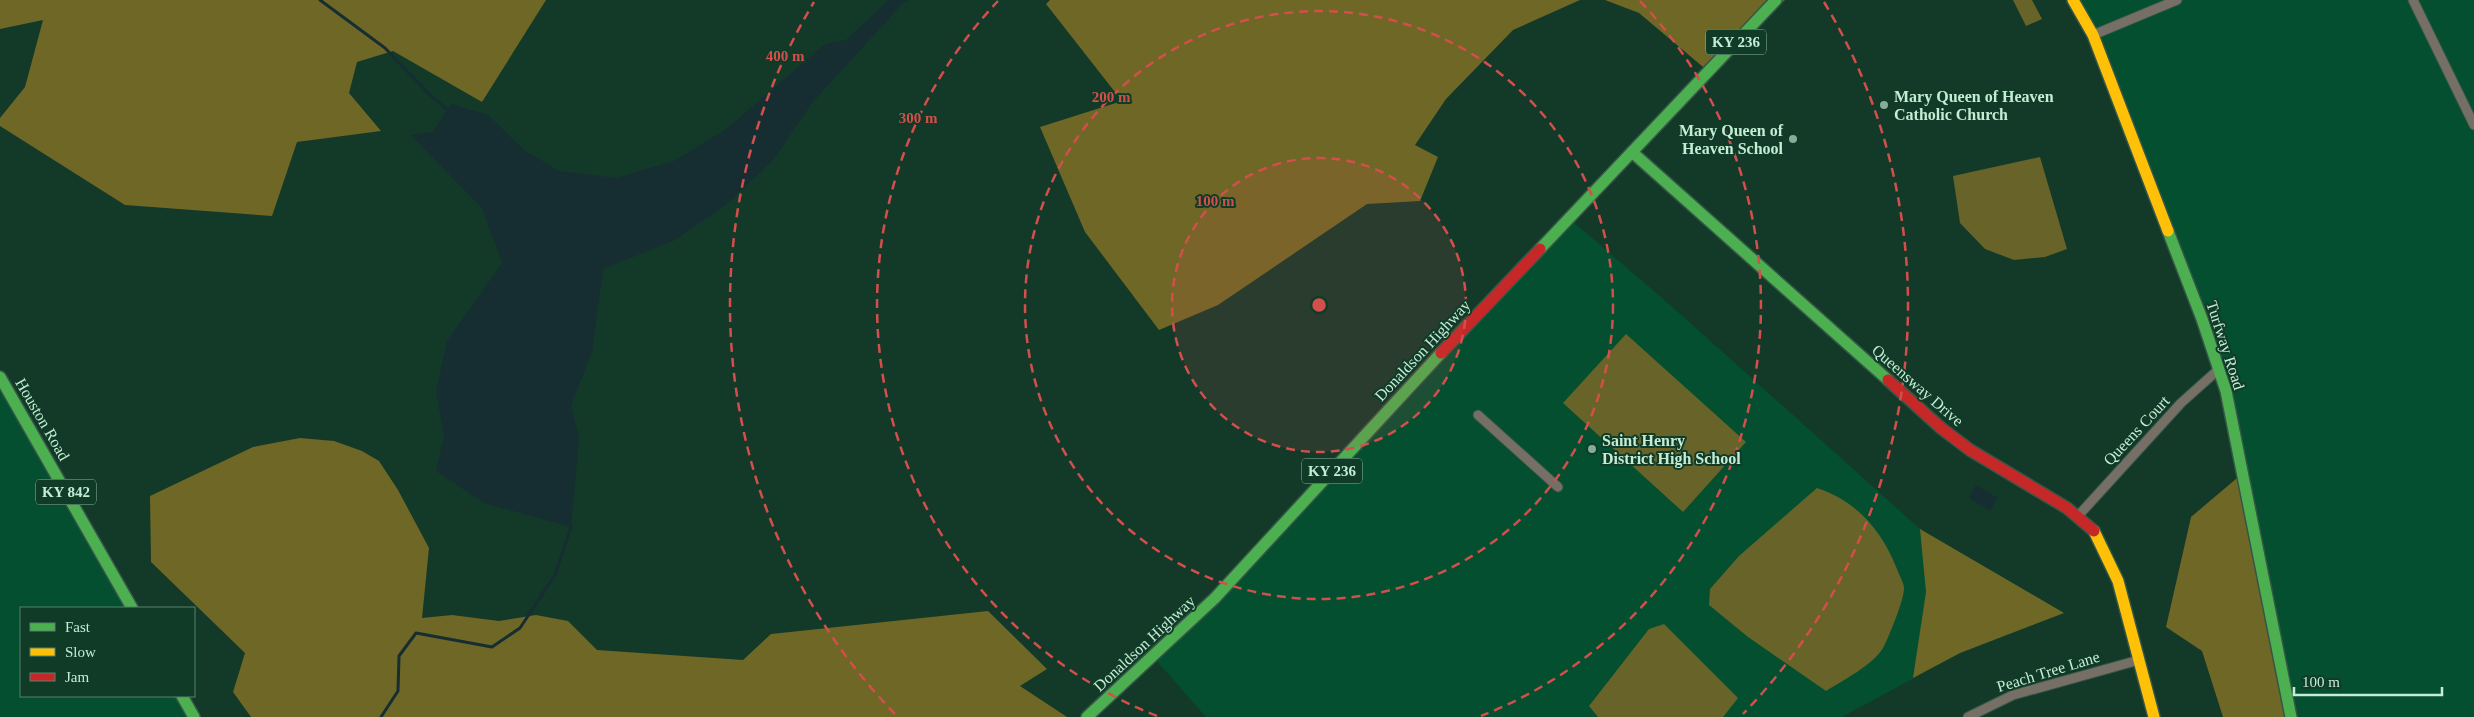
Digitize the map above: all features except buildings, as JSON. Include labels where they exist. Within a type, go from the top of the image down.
[{"type":"main road","name":"Donaldson Highway","points":[[1087,717],[1215,598],[1427,368],[1776,0]]},
{"type":"main road","name":"Turfway Road","points":[[2074,0],[2093,35],[2202,319],[2219,369],[2241,466],[2291,717]]},
{"type":"main road","name":"Queensway Drive","points":[[1632,152],[1941,428],[1970,450],[2078,516],[2094,531],[2118,581],[2154,717]]},
{"type":"main road","name":"Houston Road","points":[[0,377],[131,607]]},
{"type":"main road","points":[[183,697],[194,717]]},
{"type":"street","points":[[2093,35],[2177,0]]},
{"type":"street","points":[[2413,0],[2474,125]]},
{"type":"street","name":"Queens Court","points":[[2078,516],[2181,403],[2219,369]]},
{"type":"street","points":[[1478,414],[1558,487]]},
{"type":"street","name":"Peach Tree Lane","points":[[1968,717],[2013,695],[2138,660]]},
{"type":"shaded area","points":[[0,0],[546,0],[482,102],[393,51],[357,62],[349,93],[381,131],[297,142],[272,216],[125,205],[0,126],[0,118],[25,87],[43,20],[0,29]]},
{"type":"shaded area","points":[[1050,0],[1580,0],[1513,30],[1446,99],[1415,145],[1438,157],[1420,201],[1367,204],[1218,305],[1159,330],[1085,232],[1040,127],[1122,101],[1046,4]]},
{"type":"shaded area","points":[[1605,0],[1785,0],[1709,72],[1639,13]]},
{"type":"shaded area","points":[[2013,0],[2032,0],[2042,19],[2026,26]]},
{"type":"shaded area","points":[[2074,0],[2474,0],[2474,717],[2291,717],[2226,391]]},
{"type":"shaded area","points":[[2040,157],[2067,249],[2045,257],[2014,260],[1985,249],[1960,223],[1953,176]]},
{"type":"shaded area","name":"Saint Henry District High School","points":[[1570,219],[1677,311],[1920,529],[2064,613],[1960,653],[1842,717],[1206,717],[1154,658]]},
{"type":"shaded area","points":[[1626,334],[1746,442],[1683,512],[1563,403]]},
{"type":"shaded area","points":[[0,377],[131,607],[20,607],[20,697],[183,697],[194,717],[0,717]]},
{"type":"shaded area","points":[[300,438],[334,441],[362,451],[379,461],[398,490],[429,548],[422,618],[452,615],[499,621],[536,615],[568,621],[597,650],[743,660],[771,634],[988,611],[1047,669],[1020,686],[1067,717],[251,717],[233,692],[245,653],[151,562],[150,496],[253,447]]},
{"type":"shaded area","points":[[2243,473],[2291,717],[2223,717],[2202,651],[2166,627],[2191,517]]},
{"type":"shaded area","points":[[1817,488],[1856,509],[1876,530],[1891,555],[1904,587],[1896,618],[1883,648],[1857,672],[1826,691],[1748,637],[1709,605],[1710,589],[1739,556]]},
{"type":"shaded area","points":[[1920,529],[2064,613],[1960,653],[1913,678],[1926,592]]},
{"type":"shaded area","points":[[1664,624],[1738,698],[1723,717],[1598,717],[1589,706],[1649,629]]},
{"type":"water","points":[[889,0],[908,0],[902,4],[812,103],[774,159],[728,203],[675,240],[603,269],[592,352],[571,405],[579,438],[571,527],[484,503],[436,471],[444,436],[436,392],[447,341],[502,263],[482,208],[411,135],[433,132],[451,104],[488,115],[524,150],[559,171],[615,178],[674,161],[725,130],[825,44],[846,40]]},
{"type":"water","points":[[1976,485],[1997,498],[1990,511],[1969,498]]},
{"type":"waterway","points":[[320,0],[385,48],[429,94],[447,109]]},
{"type":"waterway","points":[[381,717],[398,691],[399,656],[416,633],[492,647],[520,628],[555,575],[571,527]]},
{"type":"traffic: fast","points":[[1540,249],[1776,0]]},
{"type":"traffic: fast","points":[[1632,152],[1888,380]]},
{"type":"traffic: fast","points":[[2168,231],[2202,319],[2226,391],[2291,717]]},
{"type":"traffic: fast","points":[[1087,717],[1215,598],[1441,353]]},
{"type":"traffic: fast","points":[[0,377],[131,607]]},
{"type":"traffic: fast","points":[[183,697],[194,717]]},
{"type":"traffic: slow","points":[[2073,0],[2093,35],[2168,231]]},
{"type":"traffic: slow","points":[[2094,531],[2118,581],[2154,717]]},
{"type":"traffic: jam","points":[[1441,353],[1540,249]]},
{"type":"traffic: jam","points":[[1888,380],[1941,428],[1970,450],[2067,508],[2094,531]]},
{"type":"place","name":"Mary Queen of Heaven Catholic Church","points":[[1884,105]]},
{"type":"place","name":"Mary Queen of Heaven School","points":[[1793,139]]},
{"type":"place","name":"Saint Henry District High School","points":[[1592,449]]}]
